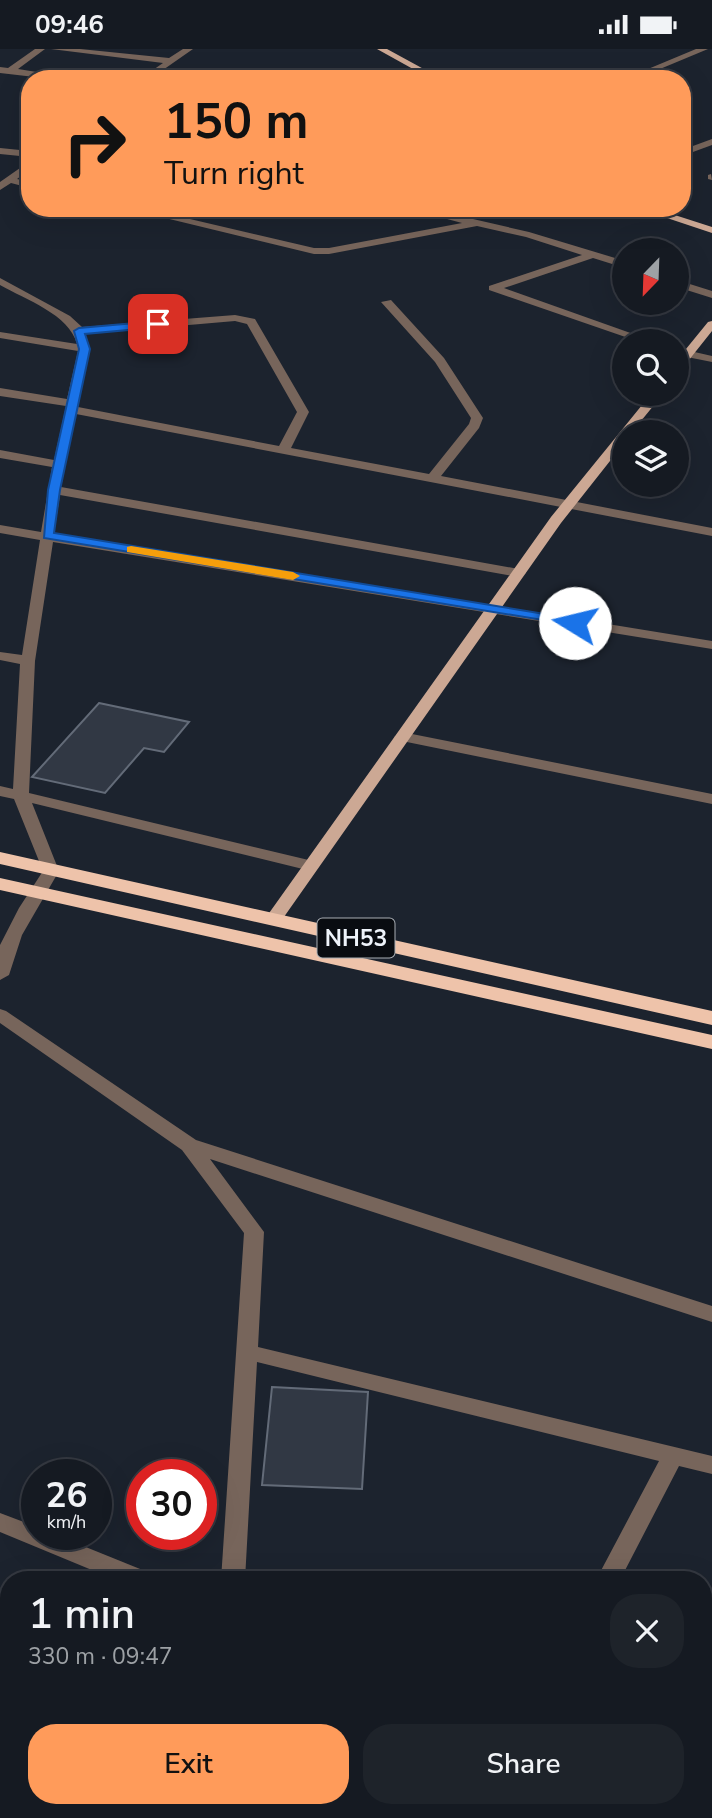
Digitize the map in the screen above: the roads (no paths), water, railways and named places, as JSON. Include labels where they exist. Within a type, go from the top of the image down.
[{"type":"highway","points":[[0,849],[9,860]]},
{"type":"highway","name":"NH53","points":[[9,860],[712,1019]]},
{"type":"highway","name":"NH53","points":[[0,884],[712,1042]]},
{"type":"main road","points":[[381,49],[421,70]]},
{"type":"main road","points":[[671,217],[712,230]]},
{"type":"main road","points":[[689,346],[712,324]]},
{"type":"main road","points":[[636,420],[647,406]]},
{"type":"main road","points":[[273,920],[519,573],[612,449]]},
{"type":"street","points":[[5,71],[41,49]]},
{"type":"street","points":[[55,49],[172,61]]},
{"type":"street","points":[[158,70],[189,49]]},
{"type":"street","points":[[651,70],[704,49]]},
{"type":"street","points":[[691,150],[712,142]]},
{"type":"street","points":[[0,151],[21,153]]},
{"type":"street","points":[[4,183],[21,171]]},
{"type":"street","points":[[168,217],[314,251],[329,251],[477,223]]},
{"type":"street","points":[[451,217],[529,235],[612,261]]},
{"type":"street","points":[[593,255],[493,288],[612,329]]},
{"type":"street","points":[[0,281],[66,319],[79,331],[84,349],[54,490],[28,661],[21,797],[51,871],[37,892],[1,964]]},
{"type":"street","points":[[690,287],[712,295]]},
{"type":"street","points":[[387,302],[440,360],[477,418],[475,425],[433,478]]},
{"type":"street","points":[[79,331],[235,318],[251,321],[303,412],[284,449]]},
{"type":"street","points":[[0,335],[84,349]]},
{"type":"street","points":[[689,354],[712,359]]},
{"type":"street","points":[[0,392],[712,532]]},
{"type":"street","points":[[0,454],[60,465]]},
{"type":"street","points":[[54,490],[519,573]]},
{"type":"street","points":[[0,529],[712,645]]},
{"type":"street","points":[[0,656],[28,661]]},
{"type":"street","points":[[402,737],[712,799]]},
{"type":"street","points":[[0,791],[311,866]]},
{"type":"street","points":[[0,1015],[189,1145],[712,1314]]},
{"type":"street","points":[[189,1145],[254,1231],[234,1571]]},
{"type":"street","points":[[247,1352],[712,1465]]},
{"type":"street","points":[[613,1571],[673,1455]]},
{"type":"street","points":[[0,1522],[119,1571]]}]
